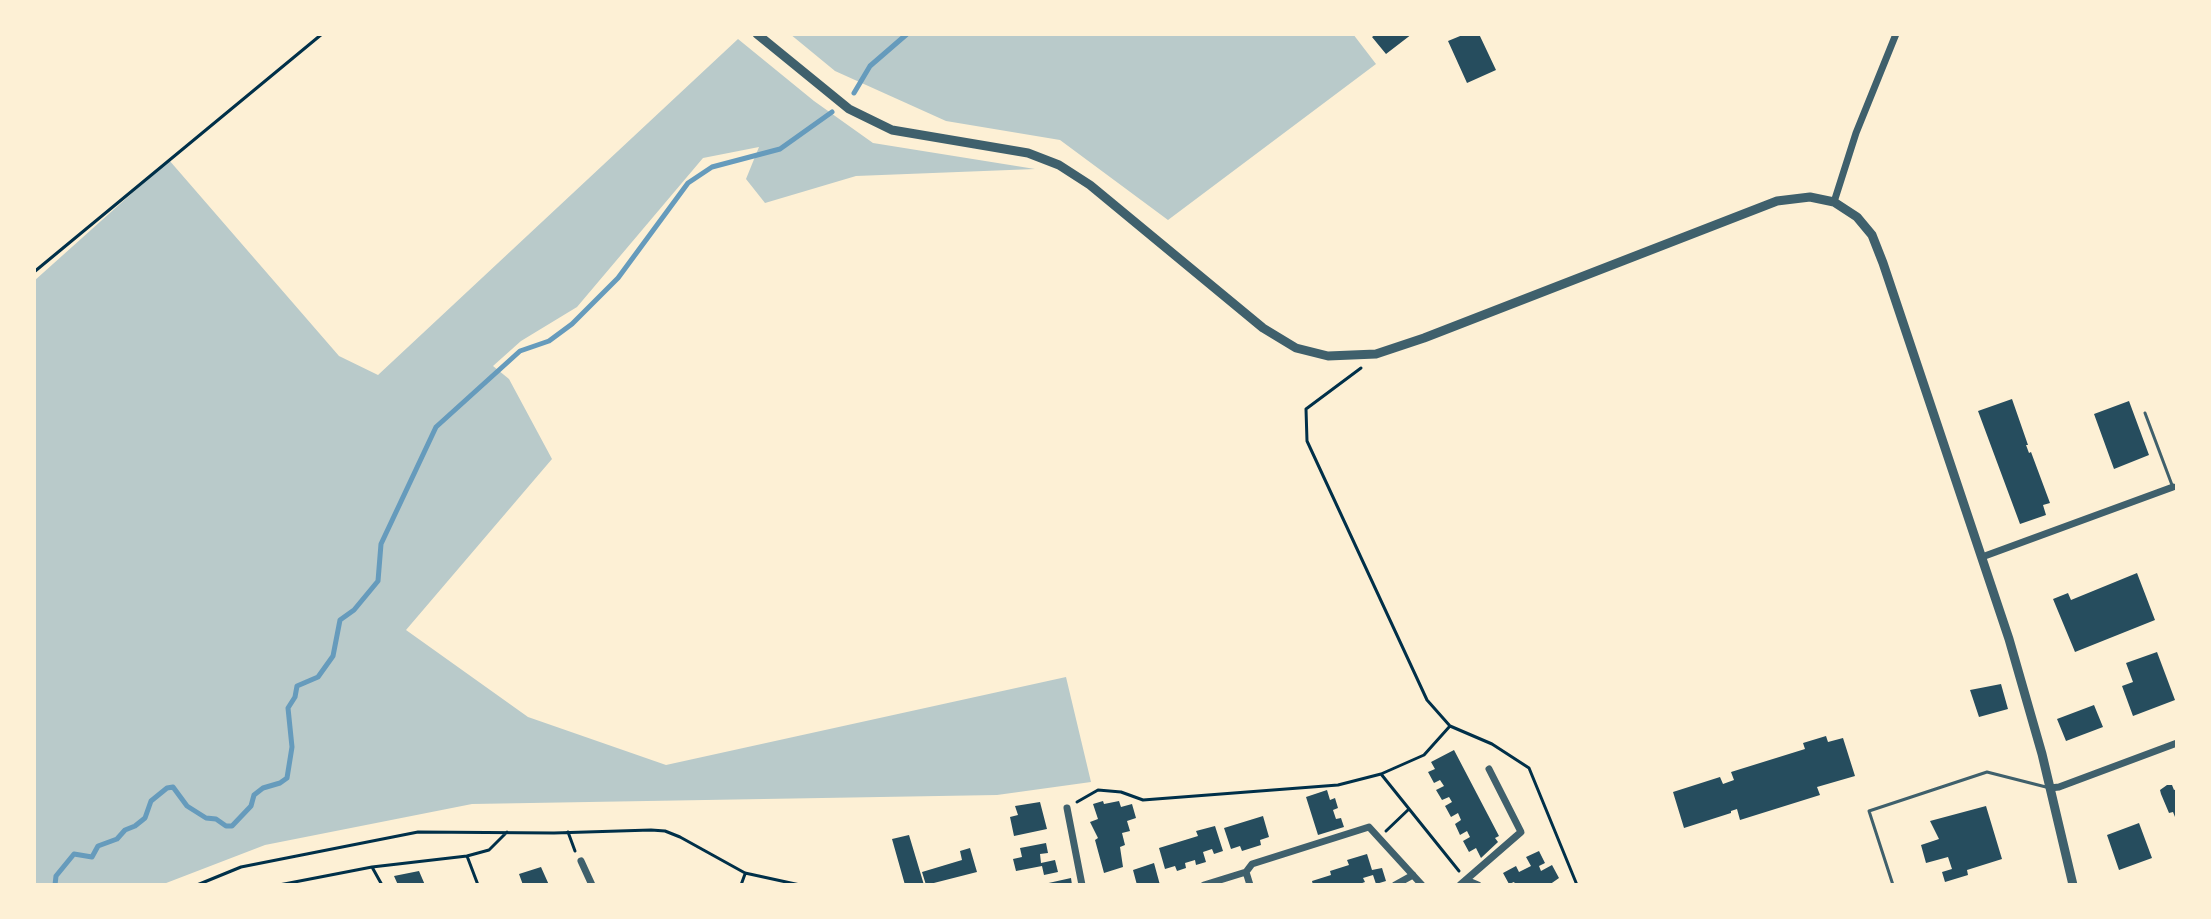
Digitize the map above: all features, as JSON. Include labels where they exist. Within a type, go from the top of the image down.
[{"type":"street","points":[[757,34],[849,109],[892,130],[1028,153],[1059,165],[1090,185],[1263,328],[1296,348],[1328,356],[1376,354],[1777,201],[1810,197],[1834,202],[1857,217],[1872,235],[1982,557],[2026,697],[2073,885]]},
{"type":"street","points":[[1834,202],[1856,133],[1896,34]]},
{"type":"street","points":[[1982,557],[2173,487]]},
{"type":"street","points":[[2050,788],[2177,743]]},
{"type":"street","points":[[1463,882],[1521,832],[1489,769]]},
{"type":"street","points":[[1067,808],[1082,885]]},
{"type":"street","points":[[1204,885],[1246,872],[1252,864],[1369,827],[1422,885]]},
{"type":"street","points":[[581,861],[592,885]]},
{"type":"street","points":[[1246,872],[1250,885]]},
{"type":"street","points":[[1395,885],[1413,875]]},
{"type":"street","points":[[1463,882],[1478,885]]},
{"type":"lane","points":[[2145,413],[2173,487]]},
{"type":"lane","points":[[1893,885],[1869,811],[1987,772],[2050,788]]},
{"type":"path","points":[[34,272],[322,34]]},
{"type":"path","points":[[1376,354],[1346,382],[1306,409],[1307,441],[1427,700],[1450,726],[1492,744],[1529,768],[1577,885]]},
{"type":"path","points":[[1067,808],[1098,790],[1121,792],[1143,800],[1338,785],[1381,774],[1424,755],[1450,726]]},
{"type":"path","points":[[1381,774],[1463,882]]},
{"type":"path","points":[[1380,838],[1409,809]]},
{"type":"path","points":[[197,885],[241,867],[418,832],[665,831],[745,873],[800,885]]},
{"type":"path","points":[[279,885],[372,867],[467,856],[489,850],[507,832]]},
{"type":"path","points":[[568,832],[581,861]]},
{"type":"path","points":[[467,856],[478,885]]},
{"type":"path","points":[[372,867],[382,885]]},
{"type":"path","points":[[741,885],[745,873]]},
{"type":"shaded area","points":[[790,34],[1353,34],[1376,64],[1168,220],[1060,140],[946,121],[835,71]]},
{"type":"shaded area","points":[[738,39],[814,101],[873,143],[1035,169],[856,176],[765,203],[746,179],[759,147],[703,158],[577,307],[521,341],[493,366],[509,379],[552,459],[406,630],[528,717],[666,765],[1066,677],[1091,782],[997,795],[472,804],[265,845],[161,885],[34,885],[34,281],[169,160],[339,356],[378,375]]},
{"type":"building","points":[[1376,34],[1412,34],[1386,54],[1372,37]]},
{"type":"building","points":[[1465,34],[1479,34],[1496,70],[1467,83],[1448,41]]},
{"type":"building","points":[[2012,399],[2026,445],[2050,503],[2043,505],[2046,515],[2020,524],[1978,411]]},
{"type":"building","points":[[2129,401],[2149,455],[2114,469],[2094,414]]},
{"type":"building","points":[[2137,573],[2155,620],[2075,652],[2053,599],[2068,593],[2071,600]]},
{"type":"building","points":[[2157,652],[2175,700],[2133,716],[2122,686],[2133,682],[2126,663]]},
{"type":"building","points":[[2001,684],[2008,709],[1979,717],[1970,690]]},
{"type":"building","points":[[2094,705],[2103,727],[2066,741],[2057,719]]},
{"type":"building","points":[[1826,736],[1828,742],[1843,738],[1855,776],[1817,787],[1820,795],[1740,820],[1737,809],[1684,828],[1673,792],[1720,777],[1723,784],[1734,780],[1731,772],[1805,749],[1803,743]]},
{"type":"building","points":[[1454,750],[1499,836],[1495,838],[1498,842],[1481,858],[1476,848],[1469,852],[1463,841],[1470,837],[1467,831],[1460,835],[1455,824],[1461,820],[1458,813],[1451,817],[1445,806],[1452,802],[1449,797],[1442,800],[1436,790],[1444,786],[1440,780],[1434,783],[1428,772],[1435,769],[1431,762]]},
{"type":"building","points":[[2167,785],[2177,789],[2177,822],[2173,812],[2169,813],[2161,794],[2160,790]]},
{"type":"building","points":[[1327,790],[1330,800],[1335,798],[1338,808],[1333,810],[1336,819],[1341,818],[1344,827],[1318,835],[1306,797]]},
{"type":"building","points":[[1103,801],[1104,804],[1119,801],[1121,807],[1132,804],[1136,818],[1127,821],[1130,831],[1122,833],[1125,845],[1120,847],[1123,867],[1104,873],[1095,840],[1098,838],[1090,822],[1098,819],[1093,804]]},
{"type":"building","points":[[1040,802],[1047,829],[1014,836],[1010,817],[1018,815],[1015,806]]},
{"type":"building","points":[[1986,806],[2002,859],[1967,870],[1968,875],[1945,882],[1942,872],[1952,869],[1948,857],[1926,863],[1921,845],[1939,839],[1930,821]]},
{"type":"building","points":[[1263,816],[1269,837],[1260,840],[1261,845],[1242,851],[1240,846],[1231,849],[1224,828]]},
{"type":"building","points":[[2139,823],[2152,858],[2119,870],[2107,835]]},
{"type":"building","points":[[1215,826],[1223,851],[1214,854],[1212,849],[1203,852],[1206,862],[1196,865],[1195,860],[1185,863],[1186,868],[1177,871],[1175,866],[1165,869],[1159,848],[1198,836],[1196,831]]},
{"type":"building","points":[[909,835],[924,885],[905,885],[892,839]]},
{"type":"building","points":[[1046,843],[1048,853],[1040,854],[1041,863],[1055,860],[1058,872],[1044,875],[1042,866],[1016,871],[1013,859],[1022,857],[1020,848]]},
{"type":"building","points":[[970,848],[977,872],[926,885],[922,872],[962,860],[960,851]]},
{"type":"building","points":[[1539,851],[1545,863],[1539,866],[1541,871],[1552,865],[1559,878],[1549,885],[1509,884],[1503,873],[1516,866],[1519,872],[1531,866],[1526,857]]},
{"type":"building","points":[[1367,854],[1372,870],[1382,868],[1386,881],[1376,884],[1373,875],[1363,878],[1365,882],[1357,885],[1313,885],[1312,881],[1331,875],[1330,871],[1349,865],[1347,860]]},
{"type":"building","points":[[1154,863],[1160,885],[1137,885],[1133,870]]},
{"type":"building","points":[[541,867],[549,885],[523,885],[519,874]]},
{"type":"building","points":[[419,871],[425,885],[398,885],[394,876]]},
{"type":"building","points":[[1071,878],[1072,885],[1044,885],[1044,884]]},
{"type":"waterway","points":[[854,93],[870,66],[907,34]]},
{"type":"waterway","points":[[55,885],[56,876],[74,854],[92,857],[98,846],[117,839],[145,818],[151,801],[167,788],[173,787],[187,806],[206,818],[232,826],[251,806],[254,795],[287,778],[292,747],[288,708],[297,686],[318,677],[333,656],[340,620],[354,610],[378,581],[381,544],[436,427],[520,351],[549,341],[572,324],[618,278],[688,183],[712,167],[780,149],[832,112]]}]
